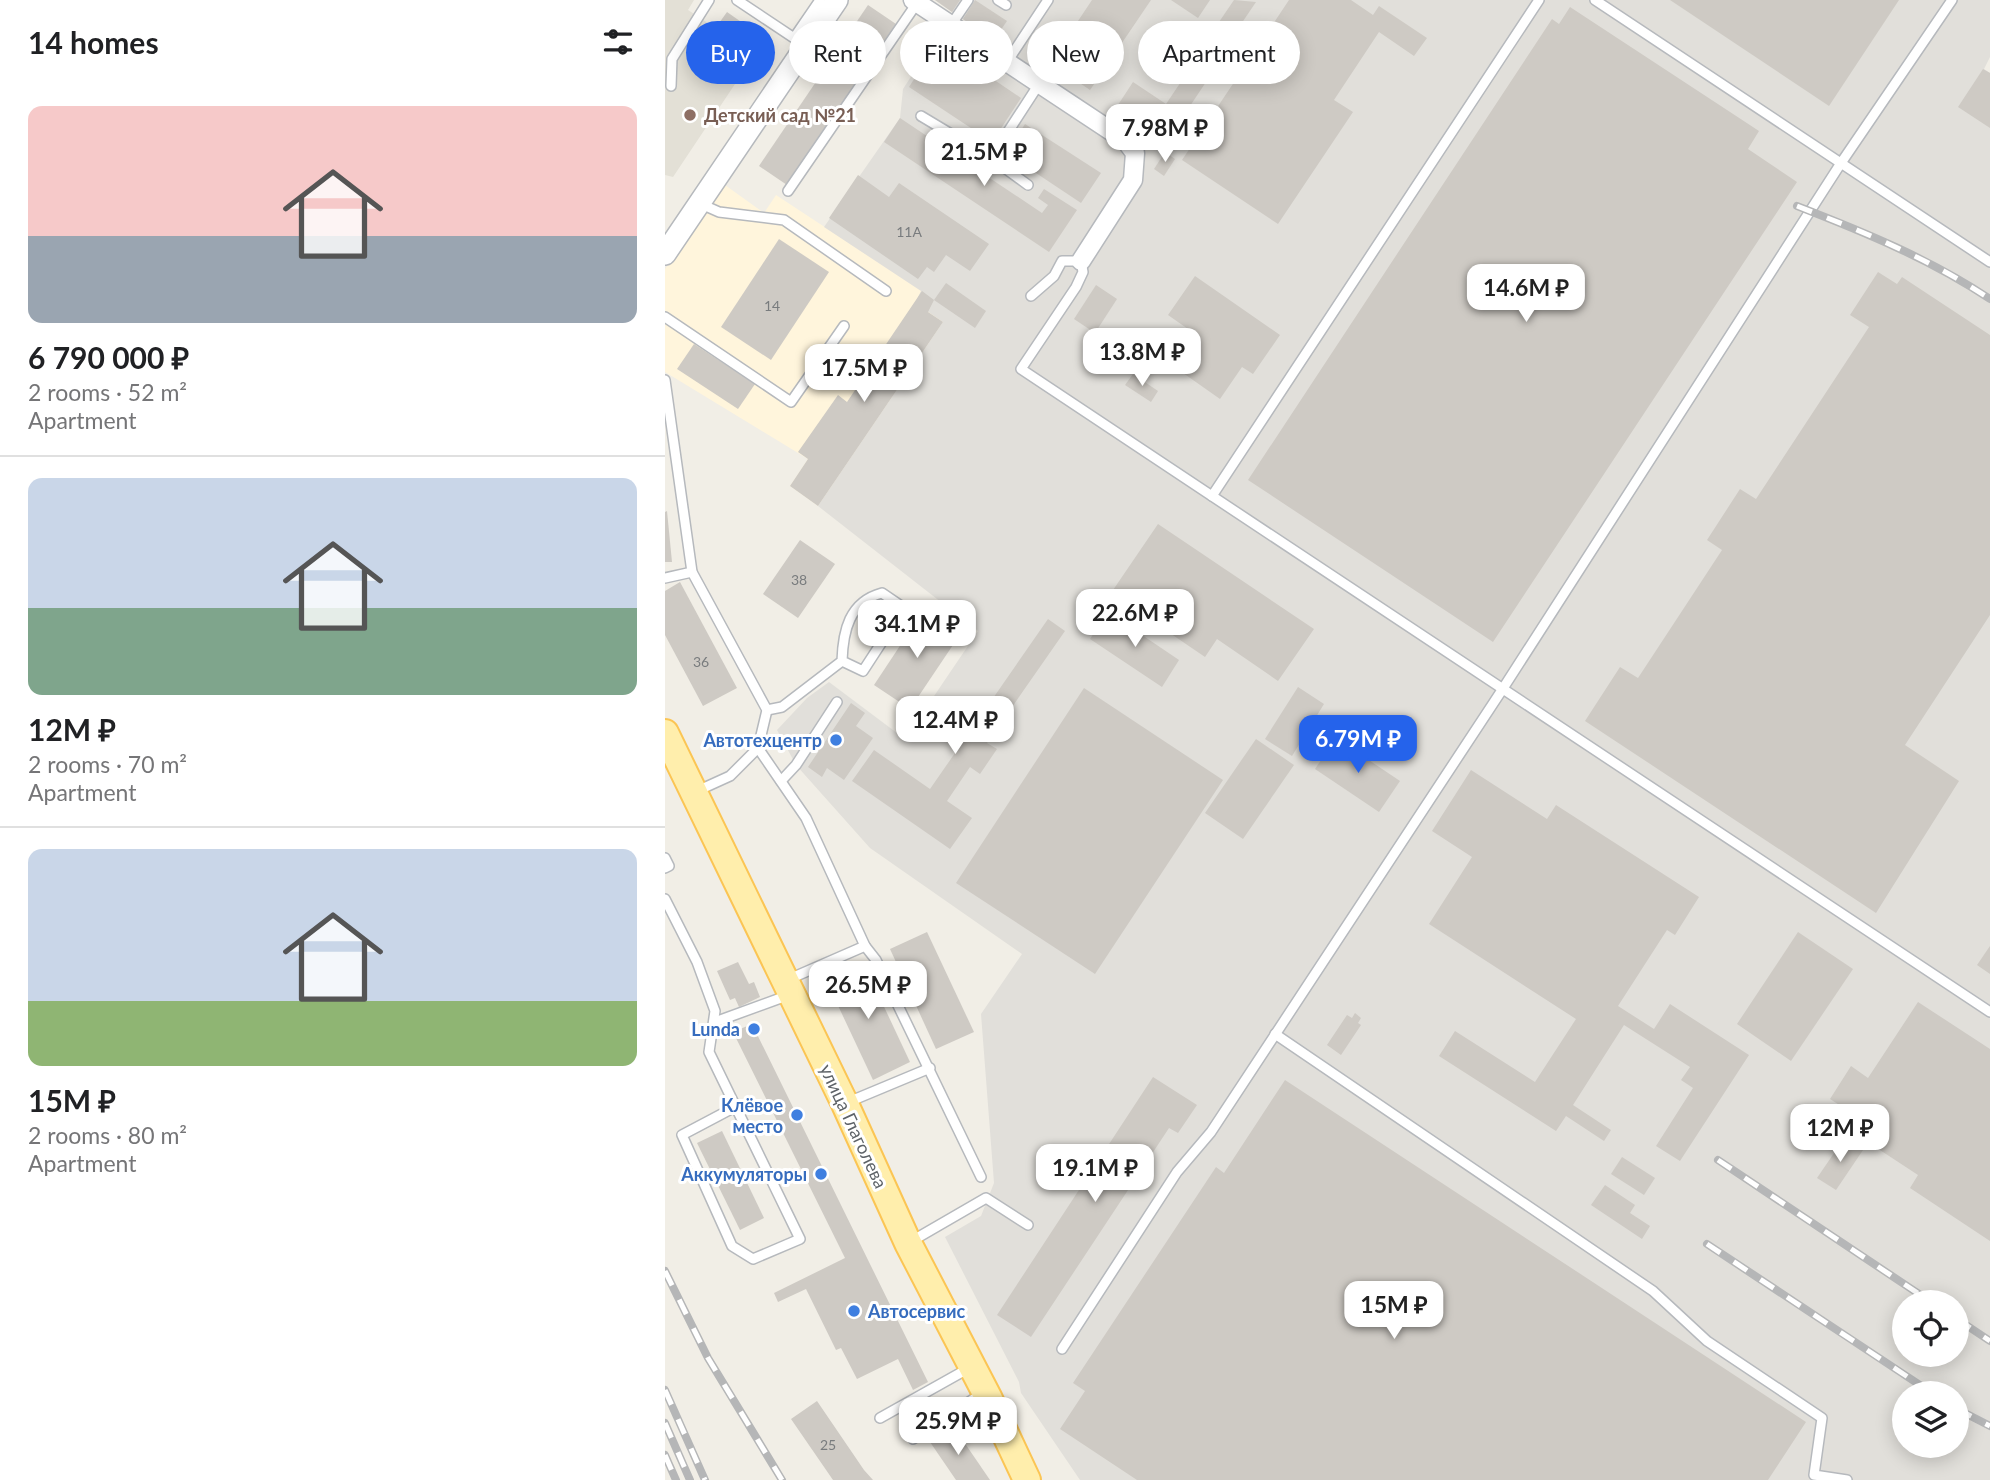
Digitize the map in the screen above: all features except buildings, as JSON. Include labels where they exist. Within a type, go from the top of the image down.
[{"type":"main road","name":"улица Глаголева","points":[[665,735],[845,1104],[908,1243],[985,1391],[1027,1480]]},
{"type":"street","points":[[665,254],[837,0]]},
{"type":"street","points":[[915,1],[945,21]]},
{"type":"street","points":[[1039,84],[1126,141],[1135,153],[1133,180],[1081,261]]},
{"type":"lane","points":[[671,86],[671,59],[709,0]]},
{"type":"lane","points":[[737,0],[794,38],[820,0]]},
{"type":"lane","points":[[954,21],[968,0]]},
{"type":"lane","points":[[1013,53],[1048,0]]},
{"type":"lane","points":[[1212,496],[1539,0]]},
{"type":"lane","points":[[1595,0],[1990,262]]},
{"type":"lane","points":[[1062,1349],[1177,1172],[1211,1132],[1502,690],[1841,163],[1952,0]]},
{"type":"lane","points":[[788,191],[915,1]]},
{"type":"lane","points":[[991,158],[1039,84]]},
{"type":"lane","points":[[921,116],[991,158],[1028,185]]},
{"type":"lane","points":[[699,203],[719,212],[784,220],[886,291]]},
{"type":"lane","points":[[1031,296],[1054,276],[1062,261],[1081,261],[1083,272],[1076,287],[1021,369],[1990,1012]]},
{"type":"lane","points":[[665,317],[791,402],[844,327]]},
{"type":"lane","points":[[665,380],[692,572],[767,710],[758,748],[730,776],[692,792]]},
{"type":"lane","points":[[665,578],[692,572]]},
{"type":"lane","points":[[882,593],[904,608],[863,671],[842,661],[843,633],[856,608],[870,596],[882,593]]},
{"type":"lane","points":[[767,710],[782,706],[842,661]]},
{"type":"lane","points":[[781,781],[796,765],[837,702]]},
{"type":"lane","points":[[758,748],[806,818],[865,946],[876,960],[981,1177]]},
{"type":"lane","points":[[665,858],[669,866],[665,868]]},
{"type":"lane","points":[[665,899],[697,962],[715,1011],[709,1052],[800,1239],[753,1259],[732,1246],[682,1135],[735,1107]]},
{"type":"lane","points":[[715,1022],[787,988],[865,946]]},
{"type":"lane","points":[[1275,1034],[1653,1292],[1707,1341],[1822,1418],[1813,1478],[1847,1480]]},
{"type":"lane","points":[[845,1104],[930,1068]]},
{"type":"lane","points":[[908,1243],[986,1198],[1028,1225]]},
{"type":"lane","points":[[880,1418],[972,1366]]},
{"type":"lane","points":[[913,1439],[985,1391]]},
{"type":"shaded area","name":"Детский сад №21","points":[[665,0],[694,0],[688,10],[705,21],[686,21],[686,84],[735,84],[673,177],[665,175]]},
{"type":"shaded area","points":[[935,0],[1990,0],[1990,57],[1984,69],[1990,73],[1990,1480],[1080,1480],[1021,1393],[1019,1382],[945,1237],[981,1216],[994,1183],[981,1014],[1022,954],[870,848],[796,765],[777,730],[807,698],[829,682],[905,739],[978,631],[818,506],[943,322],[915,303],[921,291],[824,227],[900,118],[903,89],[906,84],[1013,84],[1013,21],[965,21]]},
{"type":"shaded area","points":[[725,185],[764,213],[776,195],[922,291],[943,322],[818,506],[790,486],[808,459],[665,372],[665,269]]},
{"type":"railway","points":[[1797,206],[1872,236],[1920,259],[1990,299]]},
{"type":"railway","points":[[1718,1160],[1913,1290]]},
{"type":"railway","points":[[1707,1244],[1914,1381]]},
{"type":"railway","points":[[665,1271],[708,1358],[782,1480]]},
{"type":"railway","points":[[1969,1327],[1990,1341]]},
{"type":"railway","points":[[665,1390],[705,1480]]},
{"type":"railway","points":[[1969,1415],[1990,1426]]},
{"type":"railway","points":[[665,1423],[690,1480]]},
{"type":"railway","points":[[665,1455],[676,1480]]},
{"type":"place","name":"Детский сад №21","points":[[690,115]]},
{"type":"place","name":"Автотехцентр","points":[[836,740]]},
{"type":"place","name":"Lunda","points":[[754,1029]]},
{"type":"place","name":"Клёвое место","points":[[797,1115]]},
{"type":"place","name":"Аккумуляторы","points":[[821,1174]]},
{"type":"place","name":"Автосервис","points":[[854,1311]]}]
